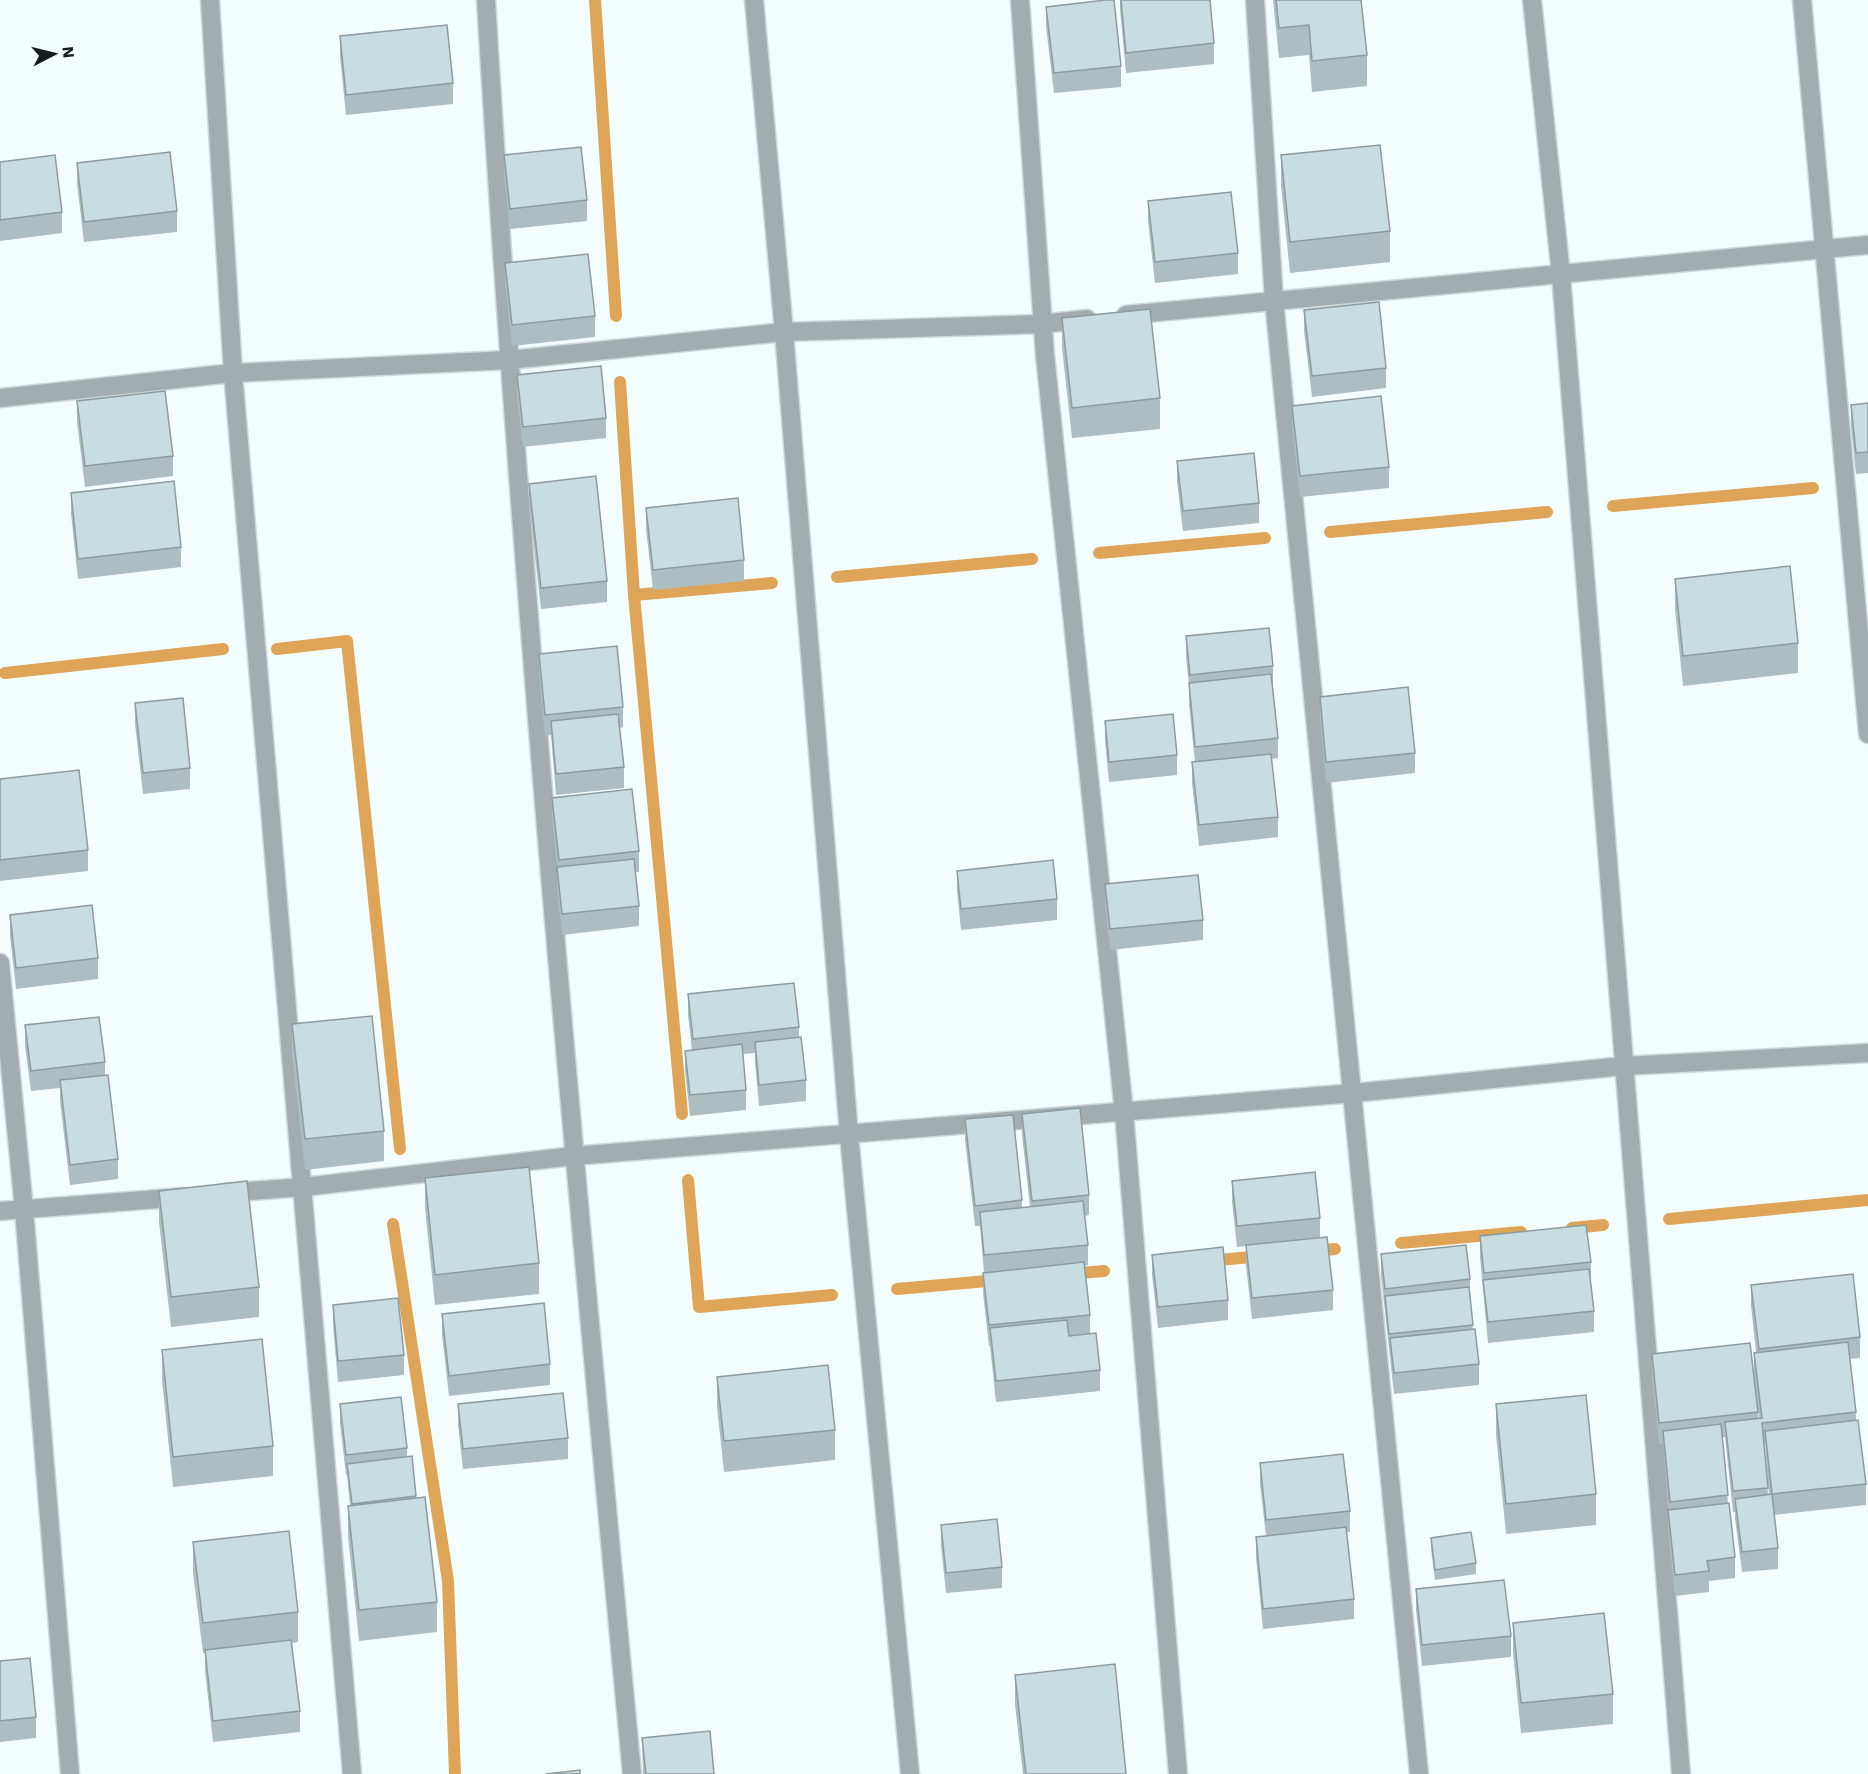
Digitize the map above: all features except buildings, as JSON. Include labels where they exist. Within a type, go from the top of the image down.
[{"type":"street","points":[[210,0],[232,373],[352,1774]]},
{"type":"street","points":[[486,0],[509,360],[573,1156],[632,1774]]},
{"type":"street","points":[[754,0],[784,332],[849,1135],[910,1774]]},
{"type":"street","points":[[1020,0],[1042,324],[1124,1112],[1178,1774]]},
{"type":"street","points":[[1255,0],[1274,300],[1354,1093],[1419,1774]]},
{"type":"street","points":[[1532,0],[1561,275],[1681,1774]]},
{"type":"street","points":[[1802,0],[1868,734]]},
{"type":"street","points":[[0,398],[232,373],[509,360],[784,332],[1042,324],[1274,300],[1868,246]]},
{"type":"street","points":[[0,963],[24,1209],[70,1774]]},
{"type":"street","points":[[0,1211],[303,1187],[573,1156],[1354,1093],[1623,1066],[1868,1053]]},
{"type":"waterway","points":[[595,0],[616,316]]},
{"type":"waterway","points":[[620,382],[634,595]]},
{"type":"waterway","points":[[1613,506],[1813,488]]},
{"type":"waterway","points":[[1330,532],[1547,512]]},
{"type":"waterway","points":[[1099,553],[1265,538]]},
{"type":"waterway","points":[[837,577],[1032,559]]},
{"type":"waterway","points":[[682,1114],[634,595],[772,583]]},
{"type":"waterway","points":[[277,649],[347,641],[400,1149]]},
{"type":"waterway","points":[[5,673],[223,649]]},
{"type":"waterway","points":[[688,1180],[699,1307],[832,1295]]},
{"type":"waterway","points":[[1669,1219],[1868,1200]]},
{"type":"waterway","points":[[393,1224],[448,1581],[455,1774]]},
{"type":"waterway","points":[[1572,1228],[1603,1225]]},
{"type":"waterway","points":[[1401,1243],[1521,1232]]},
{"type":"waterway","points":[[1312,1251],[1335,1249]]},
{"type":"waterway","points":[[1208,1261],[1262,1256]]},
{"type":"waterway","points":[[1069,1274],[1104,1271]]},
{"type":"waterway","points":[[897,1289],[998,1280]]}]
